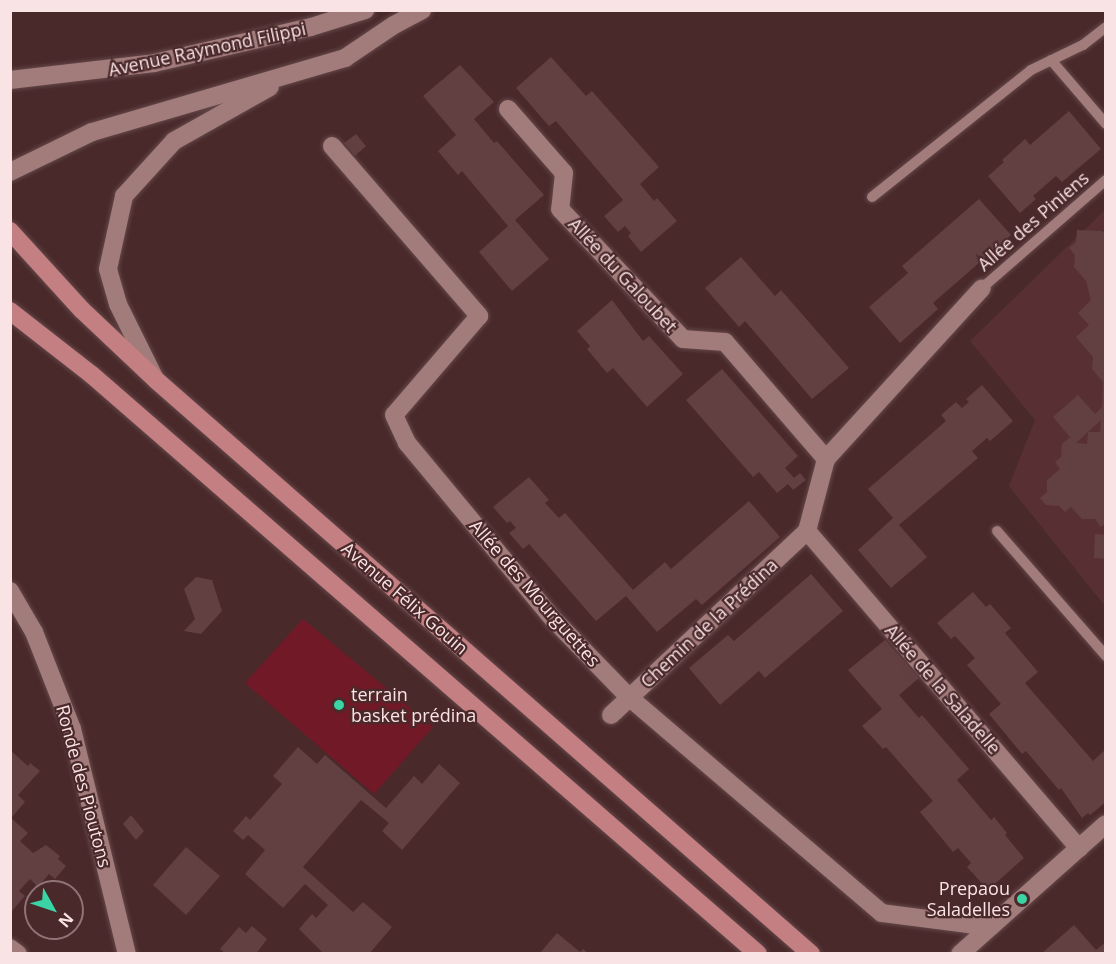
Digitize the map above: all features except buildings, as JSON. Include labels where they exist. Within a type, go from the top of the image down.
[{"type":"main road","name":"Avenue Félix Gouin","points":[[10,231],[23,248],[82,310],[156,380],[811,954]]},
{"type":"main road","name":"Avenue Félix Gouin","points":[[10,311],[92,375],[758,954]]},
{"type":"street","name":"Avenue Raymond Filippi","points":[[10,80],[34,79],[154,63],[311,27],[365,10]]},
{"type":"street","points":[[10,172],[92,132],[222,92],[290,76],[345,58],[394,25],[422,10]]},
{"type":"street","points":[[156,380],[118,304],[108,269],[124,196],[174,141],[290,76]]},
{"type":"street","name":"Allée du Galoubet","points":[[508,109],[564,173],[560,209],[683,339],[725,342],[826,459]]},
{"type":"street","name":"Allée des Mourguettes","points":[[332,146],[479,316],[394,416],[407,443],[555,621],[630,698],[882,913],[990,927]]},
{"type":"street","points":[[807,531],[826,459],[981,288]]},
{"type":"street","name":"Chemin de la Prédina","points":[[611,715],[807,531]]},
{"type":"street","name":"Allée de la Saladelle","points":[[807,531],[1079,848]]},
{"type":"street","name":"Ronde des Pioutons","points":[[10,591],[34,632],[72,729],[127,954]]},
{"type":"street","points":[[971,950],[990,927],[1106,824]]},
{"type":"street","points":[[10,948],[18,954]]},
{"type":"lane","points":[[872,197],[1031,70],[1083,45],[1106,27]]},
{"type":"lane","points":[[1051,60],[1106,124]]},
{"type":"lane","name":"Allée des Piniens","points":[[981,288],[1106,180]]},
{"type":"lane","points":[[997,531],[1106,656]]},
{"type":"shaded area","points":[[1105,210],[1105,606],[1009,486],[1035,420],[970,341]]},
{"type":"shaded area","name":"terrain basket prédina","points":[[303,619],[433,727],[374,794],[245,683]]},
{"type":"place","name":"terrain basket prédina","points":[[339,705]]},
{"type":"place","name":"Prepaou Saladelles","points":[[1022,899]]}]
